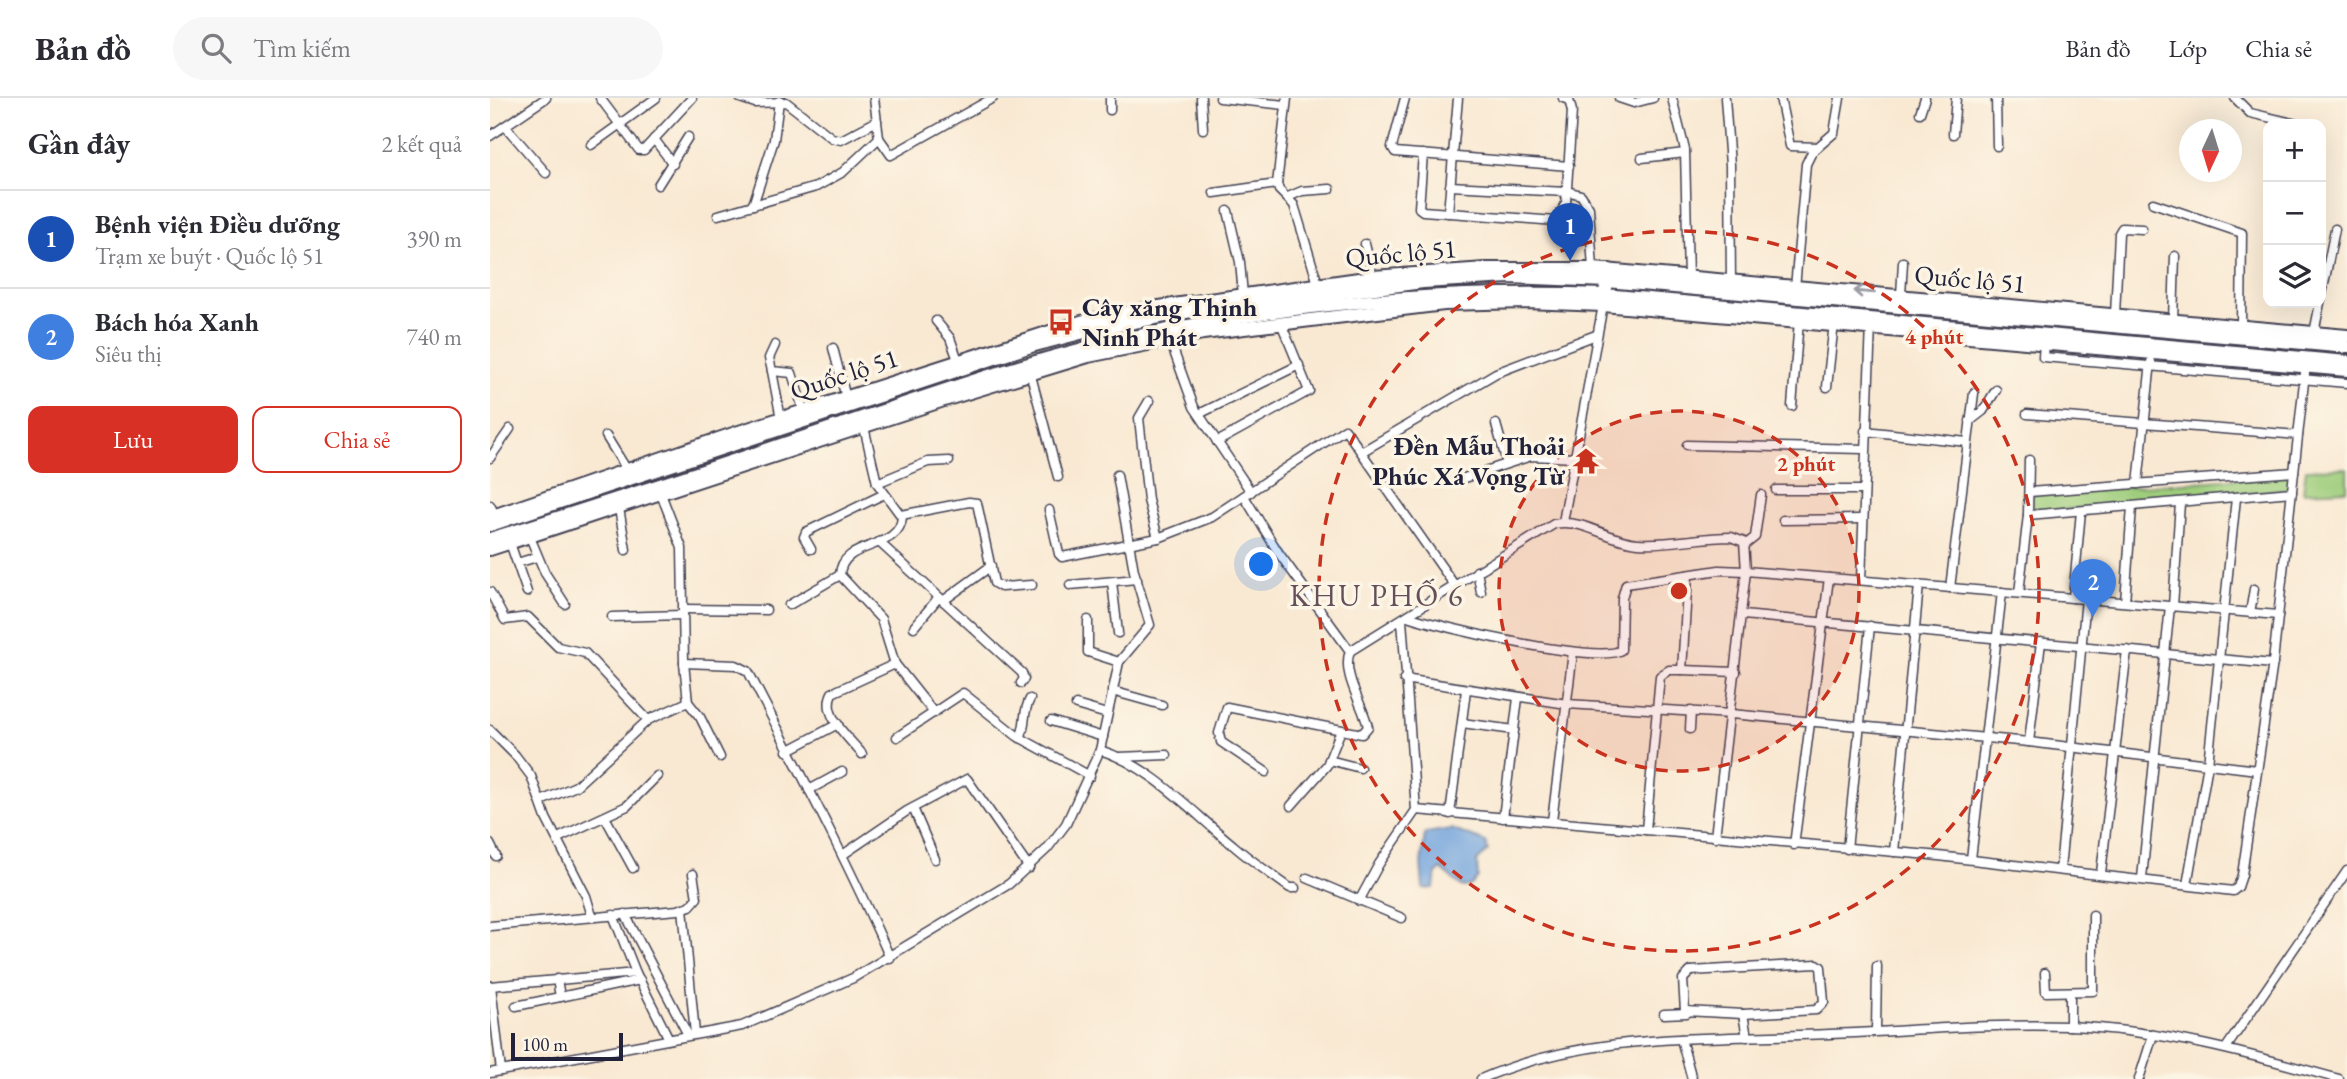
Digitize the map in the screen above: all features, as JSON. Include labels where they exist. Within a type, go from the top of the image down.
[{"type":"main road","name":"Quốc lộ 51","points":[[1168,334],[1281,323],[1320,301],[1373,278],[1485,269],[1593,269],[1608,275]]},
{"type":"main road","name":"Quốc lộ 51","points":[[490,539],[701,476],[1029,369],[1168,334],[1320,301],[1463,279],[1608,275],[2344,341]]},
{"type":"main road","points":[[1604,300],[1608,275]]},
{"type":"main road","name":"Quốc lộ 51","points":[[1795,292],[1901,295],[2064,315],[2115,315],[2173,321],[2241,332],[2314,333],[2344,341]]},
{"type":"main road","name":"Quốc lộ 51","points":[[710,447],[781,419],[847,402],[958,360],[1081,322],[1215,304],[1466,293],[1604,300],[1872,323],[2347,370]]},
{"type":"main road","name":"Quốc lộ 51","points":[[491,516],[661,464],[847,402],[1085,331],[1215,304],[1243,295],[1320,301]]},
{"type":"main road","name":"Quốc lộ 51","points":[[1604,300],[1799,321],[1872,323],[2306,368],[2347,362]]},
{"type":"main road","name":"Quốc lộ 51","points":[[491,516],[627,470],[661,464]]},
{"type":"main road","name":"Quốc lộ 51","points":[[490,549],[661,494],[701,476]]},
{"type":"street","points":[[490,136],[546,98]]},
{"type":"street","points":[[600,98],[639,150],[644,150],[692,98]]},
{"type":"street","points":[[591,145],[656,98]]},
{"type":"street","points":[[740,98],[755,103],[786,102],[832,138],[841,140],[877,121]]},
{"type":"street","points":[[874,98],[879,138],[891,155],[993,98]]},
{"type":"street","points":[[1110,98],[1111,110]]},
{"type":"street","points":[[1201,98],[1203,130]]},
{"type":"street","points":[[1220,98],[1286,101],[1277,184],[1279,190],[1294,205],[1320,301]]},
{"type":"street","points":[[1405,98],[1392,150],[1569,166]]},
{"type":"street","points":[[1448,213],[1458,98]]},
{"type":"street","points":[[1423,154],[1419,208],[1423,211],[1556,221],[1564,211],[1569,166],[1572,111],[1569,100],[1563,98]]},
{"type":"street","points":[[1619,98],[1634,103],[1654,98]]},
{"type":"street","points":[[1672,98],[1685,153],[1688,283]]},
{"type":"street","points":[[1725,98],[1730,165],[1731,287]]},
{"type":"street","points":[[1780,98],[1790,146],[1818,147]]},
{"type":"street","points":[[1795,292],[1806,164],[1818,147],[1835,133],[1840,98]]},
{"type":"street","points":[[1920,113],[1925,98]]},
{"type":"street","points":[[1953,134],[1956,98]]},
{"type":"street","points":[[1996,98],[1997,146]]},
{"type":"street","points":[[2235,98],[2250,113],[2276,119]]},
{"type":"street","points":[[753,205],[774,140],[779,101]]},
{"type":"street","points":[[505,126],[546,173]]},
{"type":"street","points":[[658,186],[688,137]]},
{"type":"street","points":[[718,215],[816,187],[843,172],[879,138]]},
{"type":"street","points":[[654,139],[673,164]]},
{"type":"street","points":[[1642,158],[1685,153]]},
{"type":"street","points":[[1214,193],[1277,184]]},
{"type":"street","points":[[1450,186],[1567,191],[1581,195],[1588,208],[1593,269]]},
{"type":"street","points":[[1288,197],[1302,191],[1330,189]]},
{"type":"street","points":[[2153,203],[2242,233],[2241,332]]},
{"type":"street","points":[[1227,211],[1240,262],[1243,295]]},
{"type":"street","points":[[2115,315],[2119,233],[2122,228],[2142,229]]},
{"type":"street","points":[[2326,272],[2335,229]]},
{"type":"street","points":[[1365,244],[1373,278]]},
{"type":"street","points":[[2173,321],[2175,256]]},
{"type":"street","points":[[1901,295],[1903,262]]},
{"type":"street","points":[[1563,522],[1595,335],[1604,300]]},
{"type":"street","points":[[2314,333],[2319,308]]},
{"type":"street","points":[[936,321],[950,338],[958,360]]},
{"type":"street","points":[[1793,406],[1799,321]]},
{"type":"street","points":[[1217,442],[1309,391],[1281,323]]},
{"type":"street","points":[[1826,387],[1834,323]]},
{"type":"street","points":[[1861,580],[1864,449],[1872,323]]},
{"type":"street","points":[[1168,334],[1199,414],[1248,494],[1278,552],[1350,651]]},
{"type":"street","points":[[1363,451],[1486,378],[1595,335]]},
{"type":"street","points":[[2044,342],[2043,357],[2150,366],[2306,368],[2347,383]]},
{"type":"street","points":[[775,345],[769,358],[781,419]]},
{"type":"street","points":[[833,348],[847,402]]},
{"type":"street","points":[[2138,484],[2152,352]]},
{"type":"street","points":[[1199,414],[1299,365]]},
{"type":"street","points":[[1416,810],[1971,859],[2233,891],[2238,887],[2273,664],[2306,368]]},
{"type":"street","points":[[1029,369],[1058,477]]},
{"type":"street","points":[[772,371],[792,373],[804,412]]},
{"type":"street","points":[[1970,421],[1983,411],[1996,390]]},
{"type":"street","points":[[1950,588],[1974,393]]},
{"type":"street","points":[[1149,401],[1139,418],[1148,500],[1158,538]]},
{"type":"street","points":[[2027,414],[2298,435]]},
{"type":"street","points":[[840,575],[841,567],[849,556],[900,531],[901,515],[877,483],[866,422]]},
{"type":"street","points":[[1496,424],[1507,463]]},
{"type":"street","points":[[490,458],[510,429]]},
{"type":"street","points":[[1049,510],[1060,556],[1158,538],[1212,517],[1343,429],[1347,429],[1455,586]]},
{"type":"street","points":[[1865,431],[1967,442]]},
{"type":"street","points":[[606,436],[627,470]]},
{"type":"street","points":[[1687,444],[1864,449]]},
{"type":"street","points":[[1455,481],[1537,455],[1576,458]]},
{"type":"street","points":[[2019,593],[2028,516],[2029,460]]},
{"type":"street","points":[[877,483],[928,462],[949,461]]},
{"type":"street","points":[[2029,492],[2294,472]]},
{"type":"street","points":[[490,1073],[742,1026],[787,1009],[890,958],[950,917],[1009,884],[1029,868],[1066,824],[1090,776],[1100,750],[1119,662],[1150,625],[1129,545],[1117,475]]},
{"type":"street","points":[[1776,491],[1863,490]]},
{"type":"street","points":[[2028,516],[2292,492]]},
{"type":"street","points":[[661,494],[682,548],[684,663],[688,702],[700,717],[720,757]]},
{"type":"street","points":[[811,550],[804,537],[806,532],[884,494]]},
{"type":"street","points":[[1745,545],[1755,537],[1761,495]]},
{"type":"street","points":[[2187,885],[2208,764],[2236,498]]},
{"type":"street","points":[[901,515],[969,502],[977,503],[998,586],[1032,585]]},
{"type":"street","points":[[2142,878],[2157,758],[2180,503]]},
{"type":"street","points":[[2125,602],[2132,507]]},
{"type":"street","points":[[619,508],[626,550]]},
{"type":"street","points":[[2073,598],[2081,511]]},
{"type":"street","points":[[1783,520],[1862,519]]},
{"type":"street","points":[[1266,772],[1221,742],[1219,733],[1227,707],[1362,734],[1368,727],[1349,672],[1347,659],[1350,651],[1540,532],[1563,522],[1591,527],[1634,543],[1740,538],[1745,545],[1743,615],[1715,837]]},
{"type":"street","points":[[530,537],[537,557],[565,604]]},
{"type":"street","points":[[879,542],[1022,673],[1024,679],[1021,683]]},
{"type":"street","points":[[510,543],[527,592]]},
{"type":"street","points":[[517,563],[537,557]]},
{"type":"street","points":[[914,627],[941,599],[991,566]]},
{"type":"street","points":[[1477,571],[1481,592]]},
{"type":"street","points":[[1405,618],[1573,652],[1608,656],[1621,650],[1622,598],[1626,584],[1688,575],[1746,571],[2278,615]]},
{"type":"street","points":[[789,605],[840,575]]},
{"type":"street","points":[[840,575],[881,619],[895,664],[934,713]]},
{"type":"street","points":[[1682,670],[1688,575]]},
{"type":"street","points":[[1794,845],[1829,578]]},
{"type":"street","points":[[1070,585],[1137,579]]},
{"type":"street","points":[[1112,582],[1118,633]]},
{"type":"street","points":[[1894,852],[1919,585]]},
{"type":"street","points":[[2250,612],[2254,589]]},
{"type":"street","points":[[490,592],[505,620],[528,617],[558,648],[585,653],[648,720]]},
{"type":"street","points":[[1971,859],[2002,592]]},
{"type":"street","points":[[2060,869],[2087,599]]},
{"type":"street","points":[[612,617],[766,610]]},
{"type":"street","points":[[1743,615],[2273,664]]},
{"type":"street","points":[[1360,901],[1379,864],[1416,810],[1405,679],[1405,618]]},
{"type":"street","points":[[1088,620],[1088,652],[1119,662]]},
{"type":"street","points":[[1847,849],[1870,626]]},
{"type":"street","points":[[2029,742],[2041,642]]},
{"type":"street","points":[[2101,873],[2127,650]]},
{"type":"street","points":[[1552,821],[1573,652]]},
{"type":"street","points":[[684,663],[742,666],[748,671],[787,751],[844,853],[890,958]]},
{"type":"street","points":[[862,754],[838,724],[828,706],[832,693],[895,664]]},
{"type":"street","points":[[1646,830],[1660,676],[1669,670],[1736,672]]},
{"type":"street","points":[[1405,679],[1567,704],[1731,714],[1906,730],[2115,750],[2257,770]]},
{"type":"street","points":[[1450,814],[1466,690]]},
{"type":"street","points":[[1112,691],[1162,705]]},
{"type":"street","points":[[897,737],[963,693],[989,717],[1090,776]]},
{"type":"street","points":[[1503,818],[1518,698]]},
{"type":"street","points":[[1020,737],[1025,728],[1024,710],[1030,699]]},
{"type":"street","points":[[541,802],[576,786],[648,720],[688,702]]},
{"type":"street","points":[[1076,705],[1107,714]]},
{"type":"street","points":[[1690,729],[1691,711]]},
{"type":"street","points":[[1051,721],[1103,737]]},
{"type":"street","points":[[1462,723],[1514,730]]},
{"type":"street","points":[[787,751],[838,724]]},
{"type":"street","points":[[490,730],[531,776],[586,896],[592,916]]},
{"type":"street","points":[[1291,806],[1329,760],[1341,730]]},
{"type":"street","points":[[1100,750],[1119,757],[1166,790],[1290,888],[1295,888]]},
{"type":"street","points":[[1119,757],[1167,755]]},
{"type":"street","points":[[1329,760],[1360,768]]},
{"type":"street","points":[[809,790],[842,772]]},
{"type":"street","points":[[558,838],[627,806],[657,776]]},
{"type":"street","points":[[844,853],[913,808],[967,779],[1029,868]]},
{"type":"street","points":[[913,808],[935,859]]},
{"type":"street","points":[[605,817],[632,868]]},
{"type":"street","points":[[490,844],[496,856]]},
{"type":"street","points":[[2226,1048],[2347,871]]},
{"type":"street","points":[[490,926],[683,908],[690,906],[696,898],[693,874]]},
{"type":"street","points":[[1307,878],[1402,918]]},
{"type":"street","points":[[683,908],[691,1035]]},
{"type":"street","points":[[625,914],[691,1035]]},
{"type":"street","points":[[613,915],[638,976],[669,1039]]},
{"type":"street","points":[[2045,973],[2046,992],[2089,993],[2094,987],[2094,915]]},
{"type":"street","points":[[1664,1014],[1743,1014],[1819,1007],[1824,1002],[1821,967],[1817,964],[1691,971],[1683,979],[1687,1013]]},
{"type":"street","points":[[1876,1031],[1877,966]]},
{"type":"street","points":[[501,1071],[490,986],[557,979],[638,976]]},
{"type":"street","points":[[516,1006],[638,976]]},
{"type":"street","points":[[557,979],[560,997]]},
{"type":"street","points":[[2070,993],[2070,1026]]},
{"type":"street","points":[[1743,1014],[1747,1037]]},
{"type":"street","points":[[1481,1079],[1576,1049],[1681,1039],[1946,1026],[2070,1026],[2154,1035],[2226,1048],[2339,1079]]},
{"type":"street","points":[[2139,1079],[2154,1035]]},
{"type":"street","points":[[1681,1039],[1692,1079]]},
{"type":"green space","points":[[2347,468],[2347,490],[2303,492],[2306,469]]},
{"type":"green space","points":[[2291,475],[2290,489],[2031,513],[2032,494]]},
{"type":"water","points":[[1451,829],[1486,842],[1488,851],[1477,861],[1478,878],[1470,886],[1462,887],[1441,869],[1436,874],[1434,888],[1423,889],[1421,863],[1425,833]]},
{"type":"place","name":"Bệnh viện Điều dưỡng","points":[[1570,261]]},
{"type":"place","name":"Cây xăng Thịnh Ninh Phát","points":[[1061,322]]},
{"type":"place","name":"Đền Mẫu Thoải Phúc Xá Vọng Từ","points":[[1586,461]]},
{"type":"place","name":"Bách hóa Xanh","points":[[2093,617]]},
{"type":"district","name":"KHU PHỐ 6","points":[[1377,596]]}]
